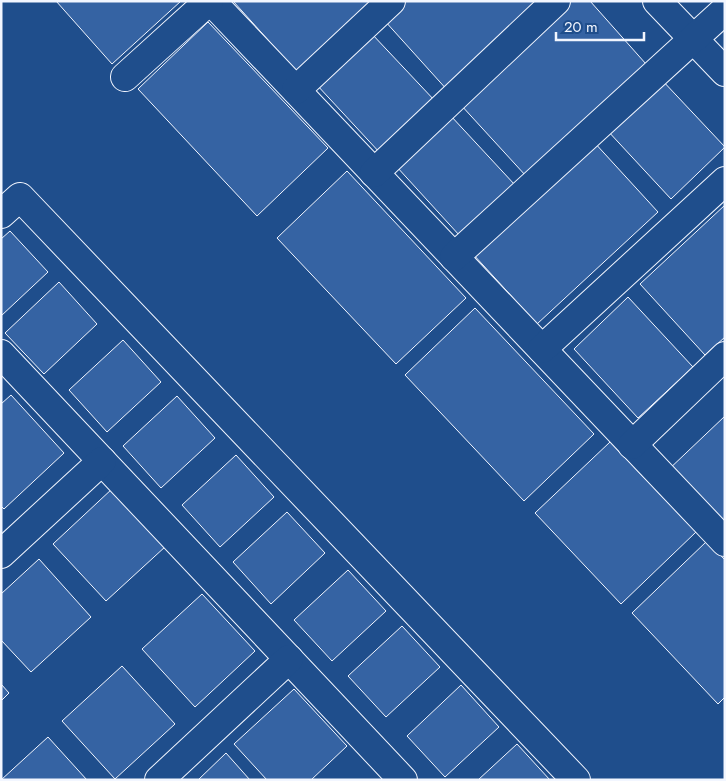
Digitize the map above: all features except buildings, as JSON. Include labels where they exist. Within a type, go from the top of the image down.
[{"type":"lane","points":[[125,77],[210,1],[725,542]]},
{"type":"lane","points":[[296,90],[391,1]]},
{"type":"lane","points":[[374,173],[556,1]]},
{"type":"lane","points":[[657,1],[725,72]]},
{"type":"lane","points":[[454,257],[725,10]]},
{"type":"lane","points":[[542,349],[725,181]]},
{"type":"lane","points":[[1,214],[20,196],[576,780]]},
{"type":"lane","points":[[1,354],[403,780]]},
{"type":"lane","points":[[632,445],[725,356]]},
{"type":"lane","points":[[1,554],[102,461]]},
{"type":"lane","points":[[159,780],[289,659]]}]
